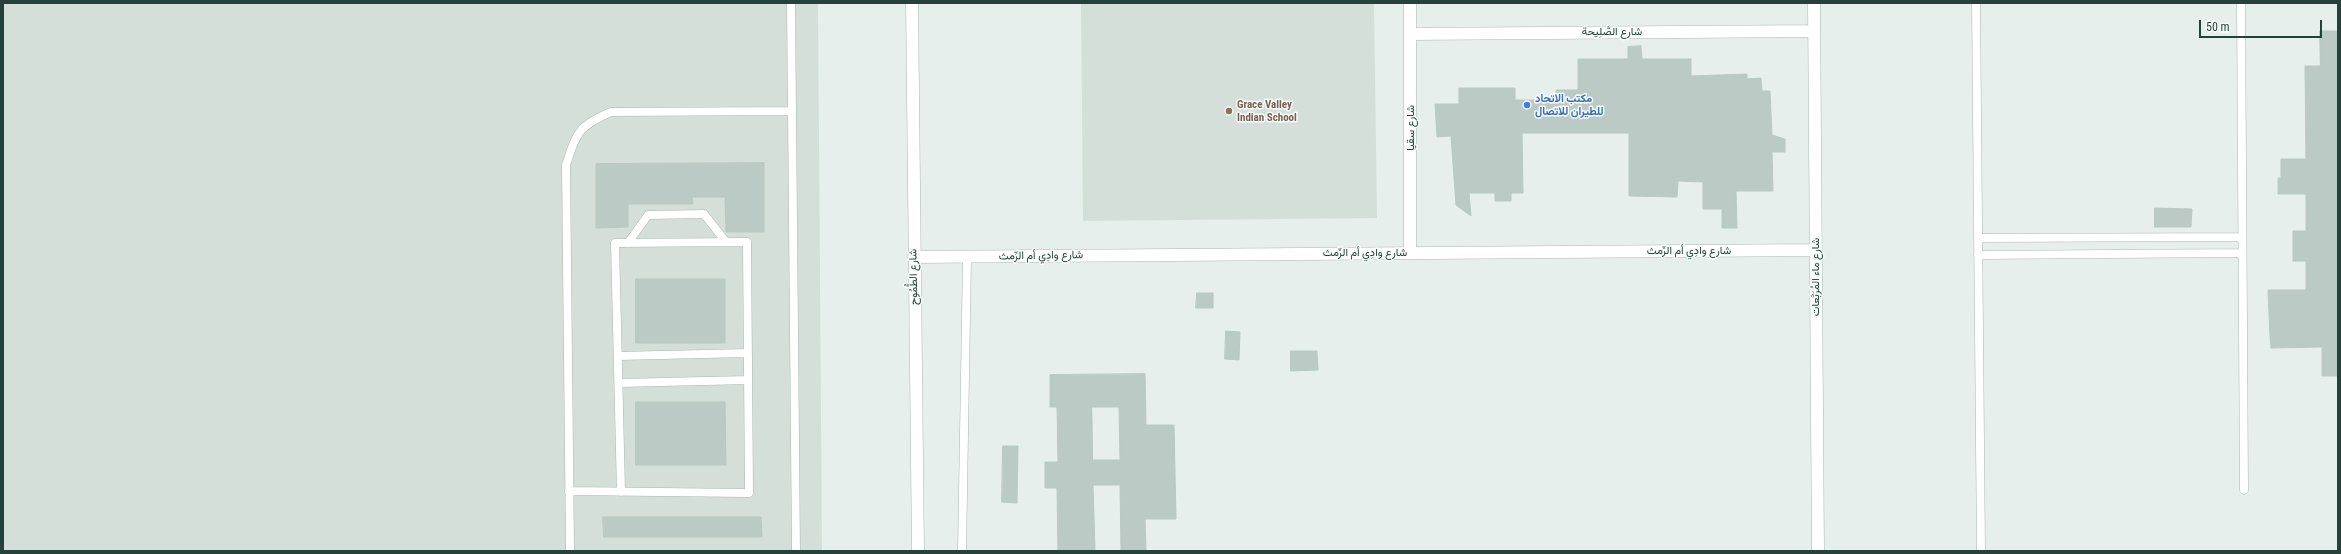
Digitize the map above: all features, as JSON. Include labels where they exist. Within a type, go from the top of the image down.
[{"type":"street","name":"شارع الطُّمُوح","points":[[912,3],[918,551]]},
{"type":"street","name":"شارع سقيا","points":[[1410,3],[1410,253]]},
{"type":"street","name":"شارع ماء المُرَبَّعات","points":[[1814,3],[1818,551]]},
{"type":"street","name":"شارع الصَّلِيحة","points":[[1411,34],[1814,31]]},
{"type":"street","name":"شارع وادِي أم الرِّمث","points":[[914,257],[967,258],[1044,255],[1816,250]]},
{"type":"lane","points":[[791,3],[796,551]]},
{"type":"lane","points":[[1976,3],[1981,551]]},
{"type":"lane","points":[[2241,3],[2244,490]]},
{"type":"lane","points":[[570,551],[566,165],[576,136],[589,122],[611,112],[792,110]]},
{"type":"lane","points":[[628,243],[648,215],[704,214],[726,242]]},
{"type":"lane","points":[[1978,238],[2242,237]]},
{"type":"lane","points":[[569,491],[621,492],[749,493],[747,242],[615,243],[621,492]]},
{"type":"lane","points":[[1978,255],[2242,253]]},
{"type":"lane","points":[[962,551],[967,258]]},
{"type":"lane","points":[[618,356],[747,353]]},
{"type":"lane","points":[[618,383],[748,380]]},
{"type":"shaded area","points":[[3,3],[818,3],[822,551],[3,551]]},
{"type":"shaded area","name":"Grace Valley Indian School","points":[[1081,3],[1374,3],[1377,218],[1083,221]]},
{"type":"building","points":[[2320,31],[2338,31],[2338,376],[2322,376],[2322,347],[2271,348],[2270,336],[2268,290],[2306,290],[2306,261],[2293,261],[2293,231],[2306,231],[2306,194],[2278,194],[2278,178],[2281,178],[2281,159],[2306,159],[2305,66],[2320,66]]},
{"type":"building","points":[[1641,46],[1642,59],[1691,59],[1691,76],[1747,74],[1747,79],[1761,78],[1762,91],[1770,91],[1772,135],[1785,139],[1785,152],[1772,152],[1773,191],[1736,191],[1737,228],[1722,228],[1722,209],[1703,209],[1703,182],[1678,181],[1677,197],[1629,196],[1629,133],[1522,133],[1523,193],[1511,193],[1511,201],[1495,201],[1495,193],[1469,193],[1471,216],[1456,205],[1451,136],[1437,137],[1435,104],[1459,104],[1459,88],[1515,88],[1515,100],[1556,100],[1556,90],[1578,90],[1578,59],[1628,59],[1628,47]]},
{"type":"building","points":[[764,163],[764,232],[726,232],[725,197],[692,197],[693,204],[628,204],[628,227],[596,228],[596,164]]},
{"type":"building","points":[[2155,208],[2192,209],[2191,227],[2155,227]]},
{"type":"building","points":[[636,279],[725,279],[725,343],[636,343]]},
{"type":"building","points":[[1197,293],[1213,293],[1213,308],[1196,308]]},
{"type":"building","points":[[1226,331],[1240,332],[1239,360],[1225,359]]},
{"type":"building","points":[[1291,351],[1317,351],[1318,370],[1291,371]]},
{"type":"building","points":[[1145,374],[1146,425],[1174,425],[1176,519],[1145,519],[1146,551],[1121,551],[1120,485],[1093,485],[1095,551],[1058,551],[1057,488],[1045,488],[1045,462],[1058,462],[1057,407],[1050,407],[1050,375]],"holes":[[[1092,407],[1119,407],[1120,460],[1093,460]]]},
{"type":"building","points":[[636,402],[725,402],[726,465],[636,465]]},
{"type":"building","points":[[1003,446],[1018,446],[1017,503],[1002,502]]},
{"type":"building","points":[[603,517],[761,517],[762,537],[604,537]]},
{"type":"place","name":"مكتب الاتحاد للطيران للاتصال","points":[[1527,105]]},
{"type":"place","name":"Grace Valley Indian School","points":[[1229,111]]}]
